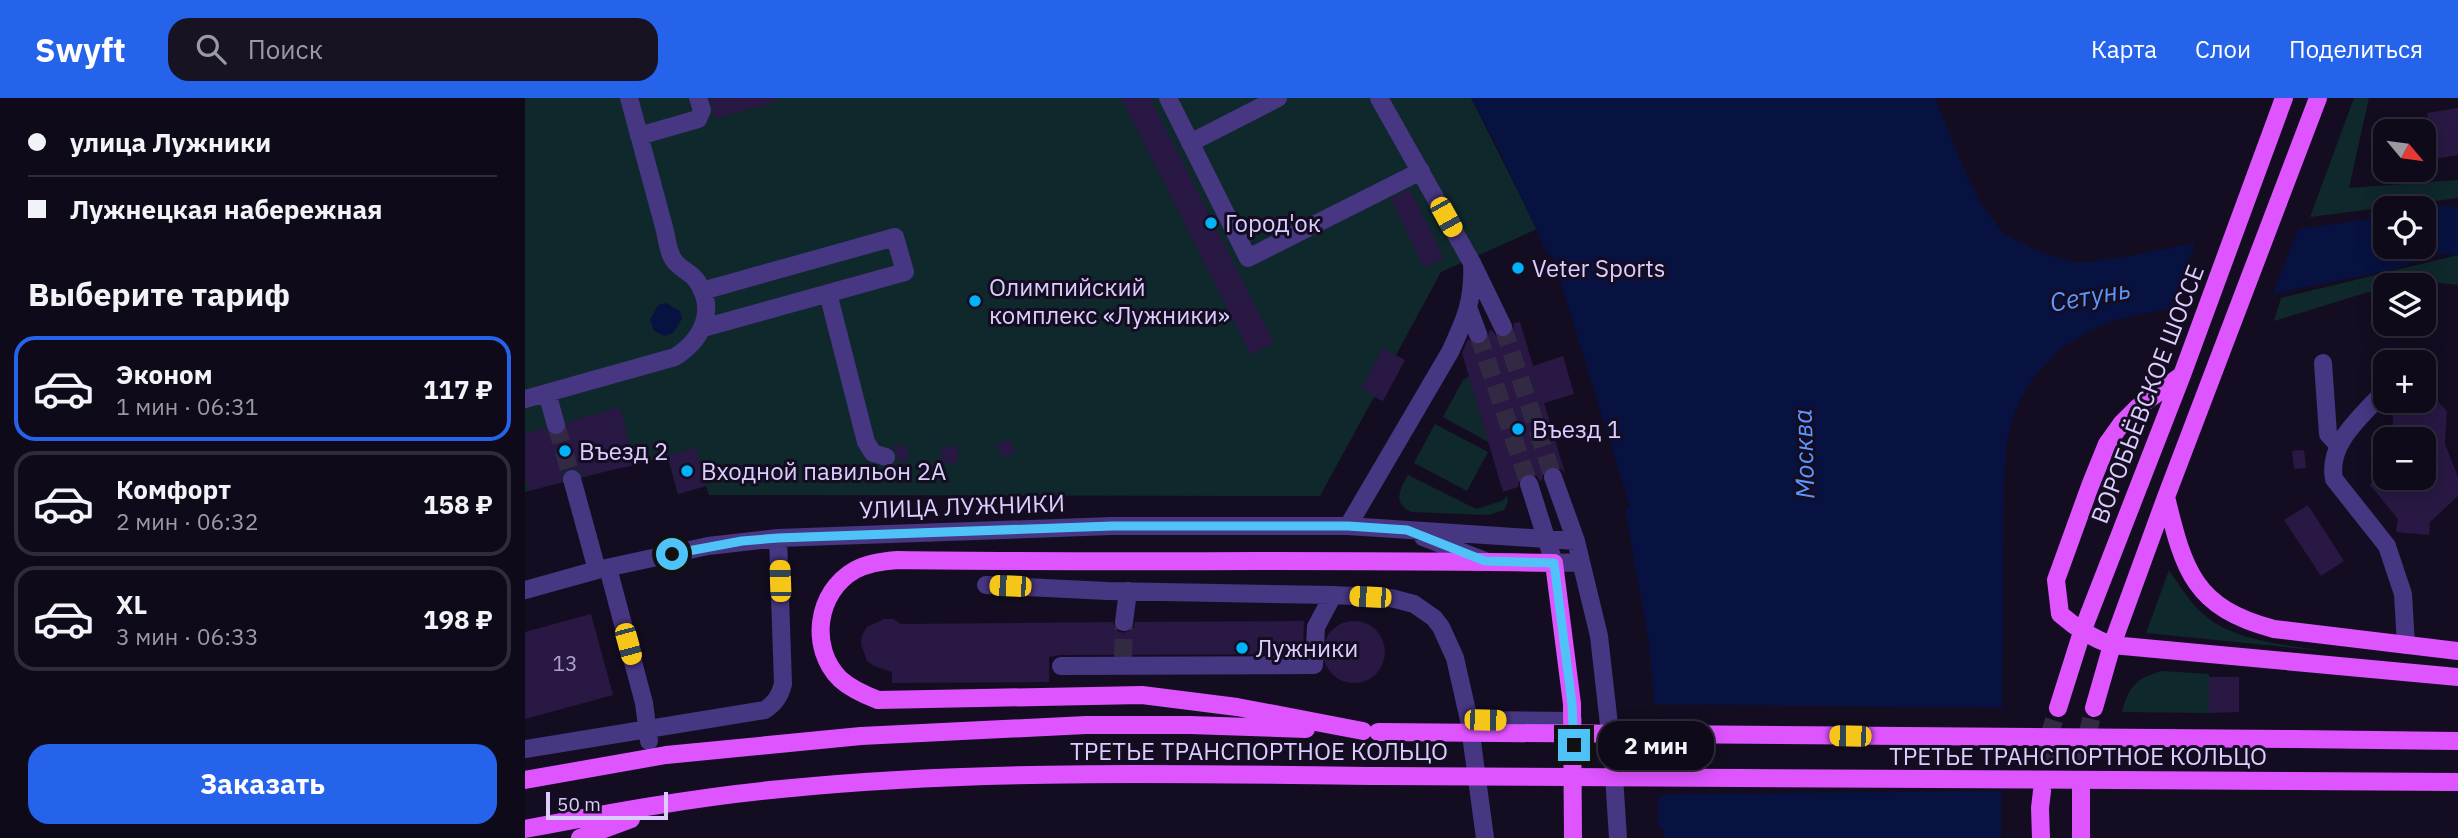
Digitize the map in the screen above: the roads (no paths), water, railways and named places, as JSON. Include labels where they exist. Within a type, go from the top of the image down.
[{"type":"main road","name":"ВОРОБЬЁВСКОЕ ШОССЕ","points":[[2058,708],[2082,632],[2182,375],[2284,98]]},
{"type":"main road","points":[[2094,708],[2112,645],[2166,497],[2318,98]]},
{"type":"main road","points":[[2182,375],[2137,408],[2107,444],[2056,580],[2060,614],[2082,632],[2112,645],[2458,677]]},
{"type":"main road","points":[[2166,497],[2184,561],[2214,603],[2229,613],[2249,623],[2274,629],[2458,651]]},
{"type":"main road","points":[[1363,732],[1237,707],[1142,695],[878,700],[851,688],[829,666],[820,628],[827,603],[840,582],[857,569],[898,559],[1098,563],[1371,560],[1554,563],[1573,721],[1573,838]]},
{"type":"main road","name":"ТРЕТЬЕ ТРАНСПОРТНОЕ КОЛЬЦО","points":[[525,780],[666,755],[861,736],[1086,725],[1189,725],[1363,732],[2458,741]]},
{"type":"main road","name":"ТРЕТЬЕ ТРАНСПОРТНОЕ КОЛЬЦО","points":[[525,829],[673,803],[778,789],[864,782],[1088,772],[2458,782]]},
{"type":"main road","points":[[2080,799],[2081,838]]},
{"type":"main road","points":[[2041,800],[2041,838]]},
{"type":"main road","points":[[580,838],[673,803]]},
{"type":"street","points":[[525,399],[675,357],[689,348],[703,328],[706,304],[702,291],[691,275],[675,263],[668,248],[629,98]]},
{"type":"street","points":[[639,136],[698,119],[702,110],[698,98]]},
{"type":"street","points":[[1168,98],[1248,258],[1421,170]]},
{"type":"street","points":[[1190,143],[1278,98]]},
{"type":"street","points":[[1379,98],[1472,263],[1503,327]]},
{"type":"street","points":[[702,291],[895,237],[905,272],[703,328]]},
{"type":"street","points":[[1348,526],[1450,352],[1469,310],[1472,296],[1472,263]]},
{"type":"street","points":[[828,293],[866,442],[876,455],[886,457]]},
{"type":"street","points":[[1469,310],[1478,334]]},
{"type":"street","points":[[2323,363],[2328,434],[2338,445]]},
{"type":"street","points":[[547,393],[556,425]]},
{"type":"street","points":[[2373,404],[2338,445],[2332,468],[2334,480],[2387,546],[2403,594],[2406,645]]},
{"type":"street","points":[[1553,477],[1576,541],[1599,636],[1613,760],[1618,838]]},
{"type":"street","points":[[572,480],[643,703],[649,735]]},
{"type":"street","points":[[1529,484],[1554,563],[1581,562]]},
{"type":"street","name":"УЛИЦА ЛУЖНИКИ","points":[[525,590],[602,569],[708,547],[778,538],[1112,526],[1348,526],[1576,541]]},
{"type":"street","name":"УЛИЦА ЛУЖНИКИ","points":[[1407,530],[1485,561]]},
{"type":"street","points":[[525,749],[649,735],[765,710],[778,698],[783,684],[778,538]]},
{"type":"street","points":[[986,585],[1333,595],[1403,600],[1424,609],[1434,618],[1455,658],[1469,720],[1485,838]]},
{"type":"street","points":[[1124,622],[1128,591]]},
{"type":"street","points":[[1061,666],[1123,662],[1314,665],[1316,627],[1333,595]]},
{"type":"street","points":[[1469,720],[1573,721]]},
{"type":"water","points":[[1471,98],[1935,98],[1980,202],[2004,234],[2039,252],[2078,263],[2373,219],[2373,259],[2420,259],[2396,269],[2281,292],[2171,308],[2113,321],[2060,349],[2032,379],[2015,411],[2007,440],[2004,473],[2001,838],[1664,838],[1664,829],[1659,829],[1658,796],[1667,795],[1664,715],[1655,715],[1649,643],[1625,509],[1630,507],[1552,255],[1548,255],[1495,142]]},
{"type":"water","points":[[2436,207],[2458,207],[2458,255],[2436,253]]},
{"type":"water","points":[[666,303],[680,311],[682,319],[673,333],[665,336],[654,331],[650,320],[658,305]]},
{"type":"tunnel","points":[[1503,327],[1553,477]]},
{"type":"tunnel","points":[[1478,334],[1529,484]]},
{"type":"tunnel","points":[[556,425],[572,479]]},
{"type":"tunnel","points":[[1123,657],[1124,622]]},
{"type":"tunnel","points":[[2042,791],[2049,736],[2058,708]]},
{"type":"tunnel","points":[[2081,790],[2086,740],[2094,708]]},
{"type":"place","name":"Город'ок","points":[[1211,223]]},
{"type":"place","name":"Veter Sports","points":[[1518,268]]},
{"type":"place","name":"Олимпийский комплекс «Лужники»","points":[[975,301]]},
{"type":"place","name":"Въезд 1","points":[[1518,429]]},
{"type":"place","name":"Въезд 2","points":[[565,451]]},
{"type":"place","name":"Входной павильон 2A","points":[[687,471]]},
{"type":"place","name":"Лужники","points":[[1242,648]]},
{"type":"water label","name":"Сетунь","points":[[2090,295]]},
{"type":"water label","name":"Москва","points":[[1803,454]]}]
